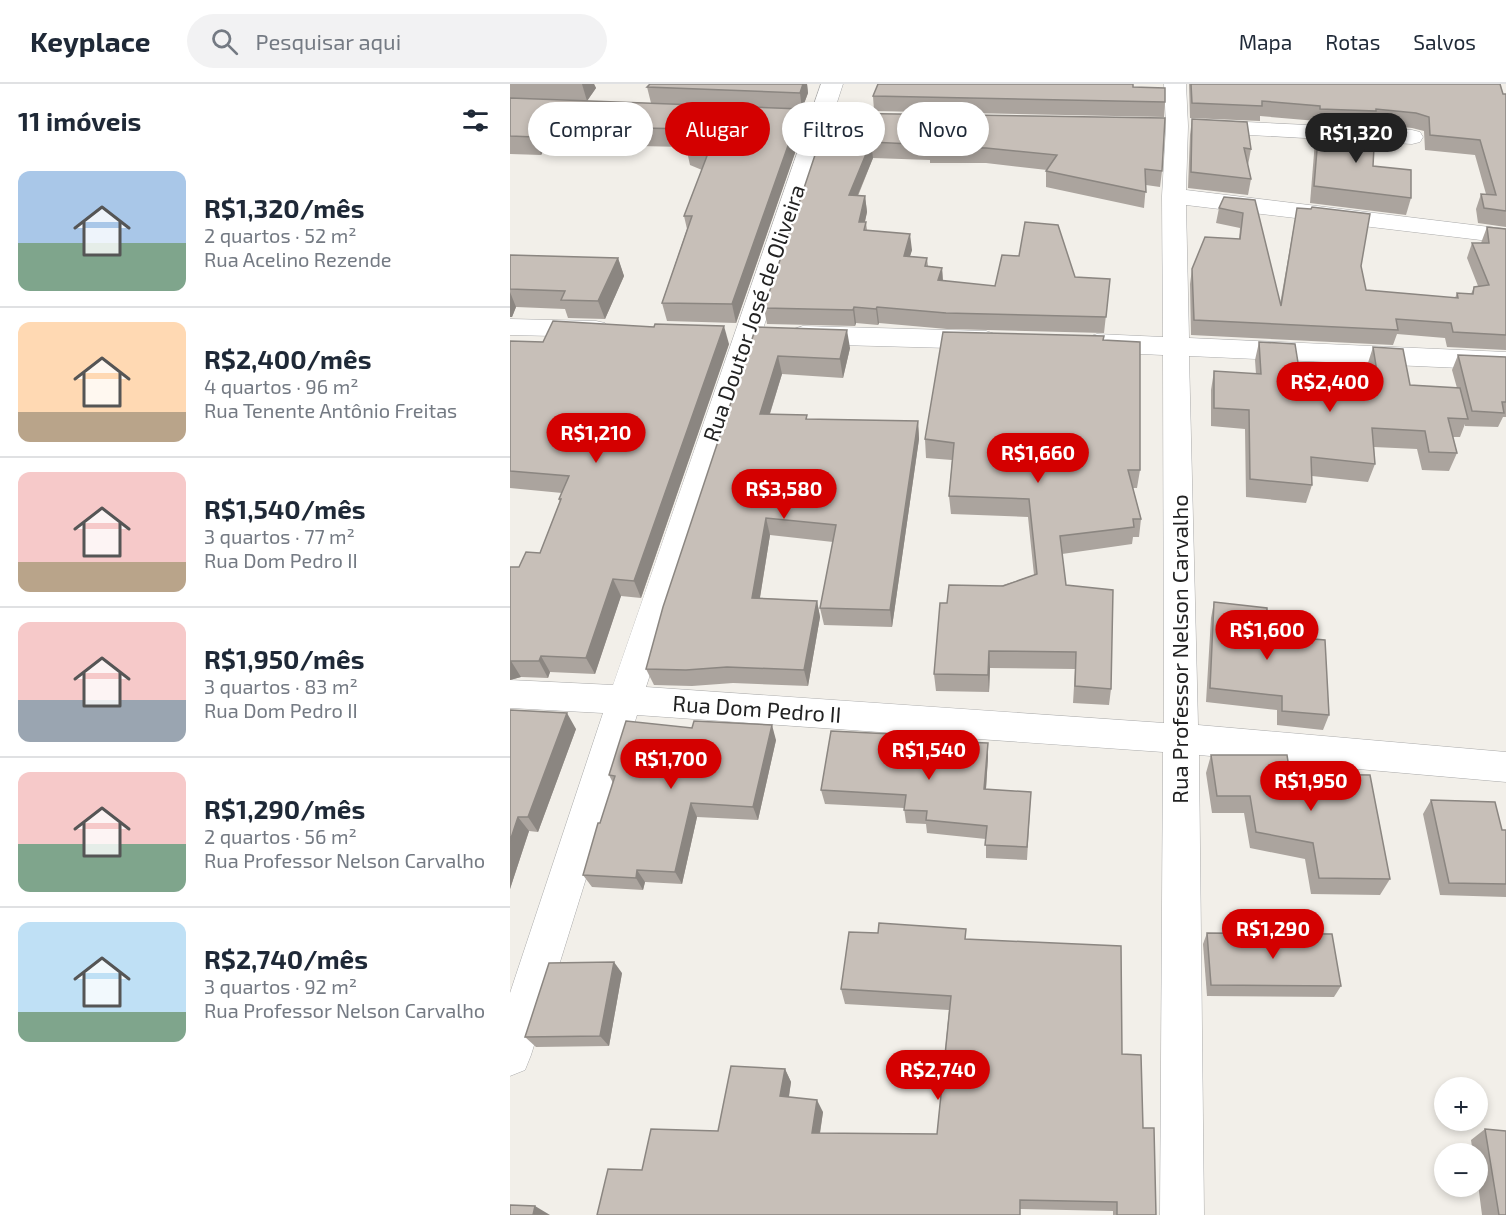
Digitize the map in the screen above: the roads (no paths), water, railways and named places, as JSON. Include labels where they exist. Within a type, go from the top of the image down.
[{"type":"street","name":"Rua Doutor José de Oliveira","points":[[510,1055],[624,699],[755,333],[832,84]]},
{"type":"street","name":"Rua Professor Nelson Carvalho","points":[[1175,84],[1165,126],[1174,196],[1177,346],[1182,1215]]},
{"type":"street","points":[[1165,126],[1412,137]]},
{"type":"street","points":[[1174,196],[1506,236]]},
{"type":"street","points":[[510,327],[616,329]]},
{"type":"street","points":[[755,333],[1009,341]]},
{"type":"street","points":[[1069,342],[1506,362]]},
{"type":"street","name":"Rua Dom Pedro II","points":[[510,694],[624,699],[1181,738],[1506,767]]}]
